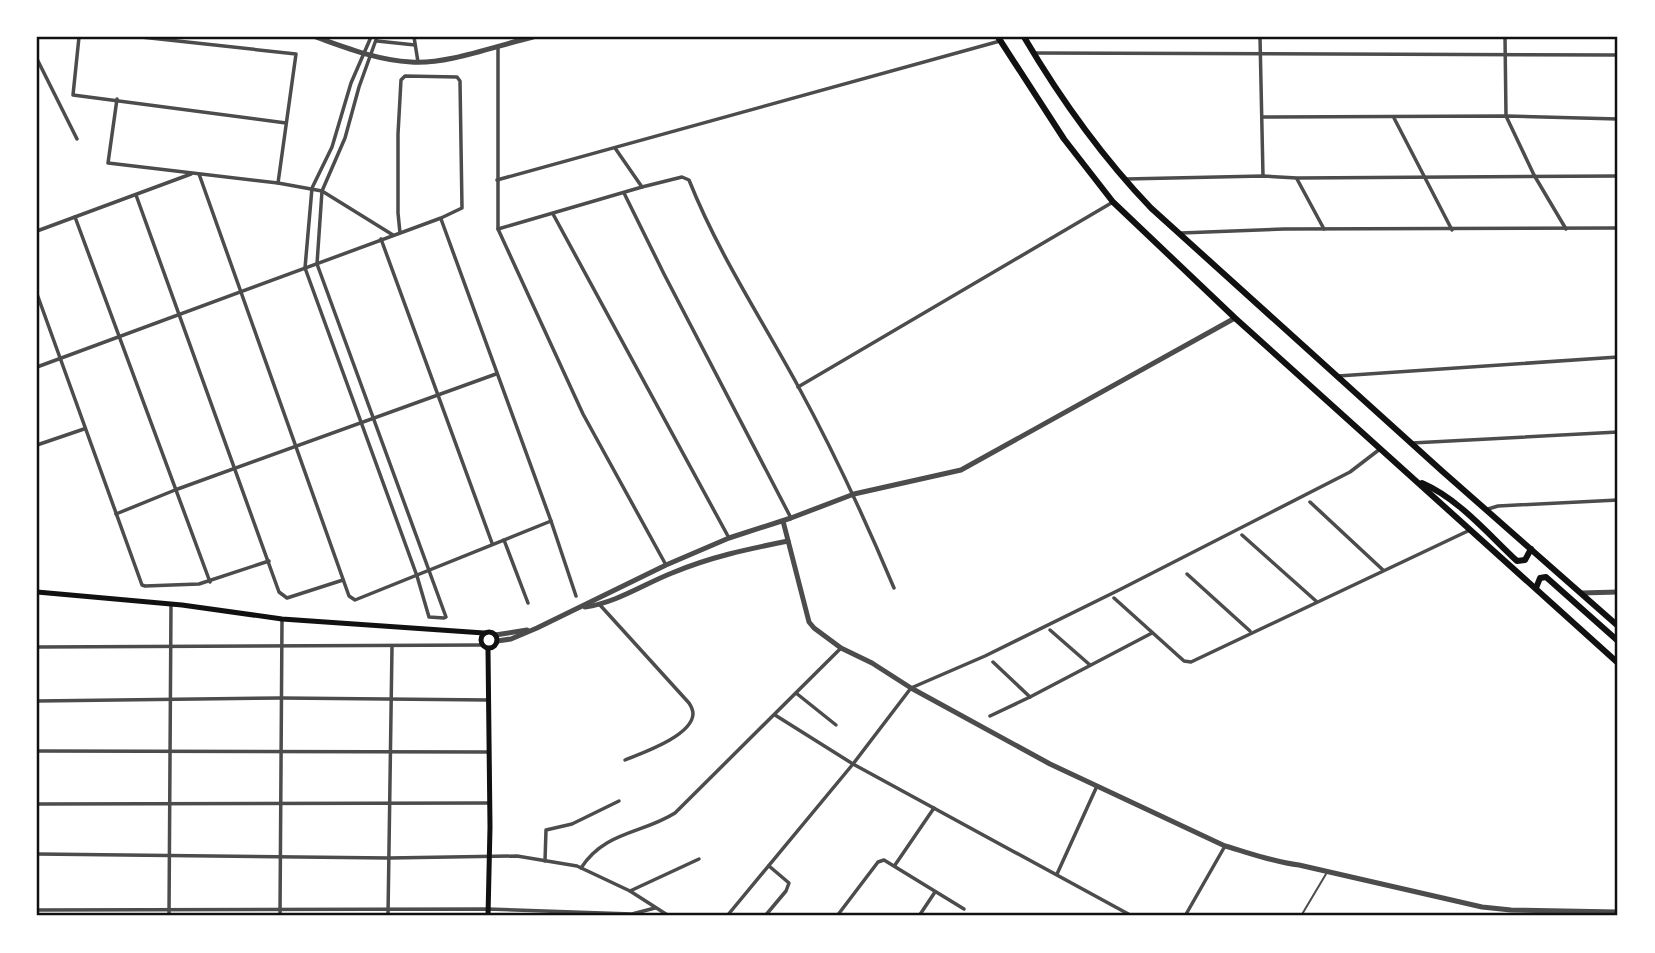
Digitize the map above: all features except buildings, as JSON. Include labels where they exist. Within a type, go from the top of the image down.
[{"type":"highway","points":[[1024,37],[1071,111],[1123,179],[1178,233],[1410,443],[1618,626]]},
{"type":"highway","points":[[999,39],[1064,139],[1113,202],[1235,318],[1618,663]]},
{"type":"highway","points":[[1417,481],[1435,489],[1468,515],[1517,561],[1525,560],[1531,550]]},
{"type":"highway","points":[[1536,589],[1540,578],[1546,577],[1618,641]]},
{"type":"main road","points":[[37,592],[171,604],[282,619],[491,632],[496,638],[493,648],[485,647]]},
{"type":"main road","points":[[484,633],[481,637],[485,647],[489,700],[488,916]]},
{"type":"street","points":[[79,37],[73,94],[286,123]]},
{"type":"street","points":[[141,37],[296,54],[278,183]]},
{"type":"street","points":[[316,37],[371,57],[418,62],[458,56],[533,37]]},
{"type":"street","points":[[371,37],[351,83],[332,147],[312,188],[305,268],[429,617],[444,618],[446,617],[317,264],[322,191],[345,138],[359,87],[377,39],[415,45]]},
{"type":"street","points":[[414,37],[418,62]]},
{"type":"street","points":[[1260,37],[1263,176]]},
{"type":"street","points":[[1505,37],[1506,116],[1534,176],[1566,229]]},
{"type":"street","points":[[497,180],[999,39]]},
{"type":"street","points":[[498,46],[498,229],[583,414],[666,565]]},
{"type":"street","points":[[1033,53],[1618,54]]},
{"type":"street","points":[[37,59],[77,139]]},
{"type":"street","points":[[37,367],[441,218],[462,208],[460,81],[453,76],[405,76],[400,84],[400,233]]},
{"type":"street","points":[[351,83],[359,87]]},
{"type":"street","points":[[117,99],[108,163],[312,188],[322,191],[393,235]]},
{"type":"street","points":[[1262,117],[1506,116],[1618,119]]},
{"type":"street","points":[[1394,118],[1452,230]]},
{"type":"street","points":[[614,148],[642,187]]},
{"type":"street","points":[[37,231],[193,173]]},
{"type":"street","points":[[199,174],[349,596],[355,600],[551,521]]},
{"type":"street","points":[[1123,179],[1263,176],[1618,176]]},
{"type":"street","points":[[498,229],[642,187],[682,177],[689,180],[726,261],[799,387],[854,494],[894,588]]},
{"type":"street","points":[[1297,178],[1325,229]]},
{"type":"street","points":[[624,193],[791,518]]},
{"type":"street","points":[[136,195],[281,596],[287,598],[343,580]]},
{"type":"street","points":[[799,387],[1113,202]]},
{"type":"street","points":[[553,213],[729,538]]},
{"type":"street","points":[[75,216],[210,582]]},
{"type":"street","points":[[441,218],[576,596]]},
{"type":"street","points":[[1178,233],[1325,229],[1618,228]]},
{"type":"street","points":[[382,239],[493,544]]},
{"type":"street","points":[[37,294],[142,584],[175,586],[210,582],[269,561]]},
{"type":"street","points":[[496,638],[511,639],[537,628],[666,565],[729,538],[854,494],[942,475],[971,465],[1235,318]]},
{"type":"street","points":[[1336,376],[1618,357]]},
{"type":"street","points":[[116,514],[297,445],[496,374]]},
{"type":"street","points":[[37,445],[84,429]]},
{"type":"street","points":[[1410,443],[1618,432]]},
{"type":"street","points":[[727,916],[853,764],[911,688],[1007,645],[1338,478],[1381,449]]},
{"type":"street","points":[[1486,510],[1498,506],[1618,500]]},
{"type":"street","points":[[1310,502],[1383,570]]},
{"type":"street","points":[[783,521],[809,622],[841,648],[1050,764],[1225,846],[1277,863],[1299,865],[1482,907],[1566,914],[1618,912]]},
{"type":"street","points":[[1114,598],[1184,661],[1191,662],[1470,530]]},
{"type":"street","points":[[1242,535],[1316,601]]},
{"type":"street","points":[[503,539],[528,603]]},
{"type":"street","points":[[582,607],[600,605],[716,556],[788,541]]},
{"type":"street","points":[[1187,574],[1251,632]]},
{"type":"street","points":[[1581,593],[1618,592]]},
{"type":"street","points":[[169,916],[171,604]]},
{"type":"street","points":[[600,605],[690,703],[693,713],[689,722],[664,745],[625,760]]},
{"type":"street","points":[[280,916],[282,619]]},
{"type":"street","points":[[1050,630],[1090,665]]},
{"type":"street","points":[[990,716],[1152,633]]},
{"type":"street","points":[[37,647],[282,644],[485,647]]},
{"type":"street","points":[[388,916],[392,647]]},
{"type":"street","points":[[581,868],[590,854],[607,842],[675,813],[841,648]]},
{"type":"street","points":[[993,662],[1031,697]]},
{"type":"street","points":[[796,693],[836,725]]},
{"type":"street","points":[[37,701],[282,698],[489,700]]},
{"type":"street","points":[[775,715],[853,764],[1132,916]]},
{"type":"street","points":[[37,751],[489,752]]},
{"type":"street","points":[[1057,874],[1097,786]]},
{"type":"street","points":[[545,861],[546,830],[572,824],[619,801]]},
{"type":"street","points":[[37,804],[490,803]]},
{"type":"street","points":[[895,865],[934,808]]},
{"type":"street","points":[[1185,916],[1225,846]]},
{"type":"street","points":[[37,854],[389,858],[517,856],[581,868],[630,891],[667,916]]},
{"type":"street","points":[[630,891],[699,859]]},
{"type":"street","points":[[837,916],[878,862],[888,861],[964,909]]},
{"type":"street","points":[[765,916],[786,891],[789,883],[769,865]]},
{"type":"street","points":[[919,916],[935,891]]},
{"type":"street","points":[[37,910],[488,909],[632,914],[655,908]]},
{"type":"lane","points":[[1301,916],[1327,873]]}]
